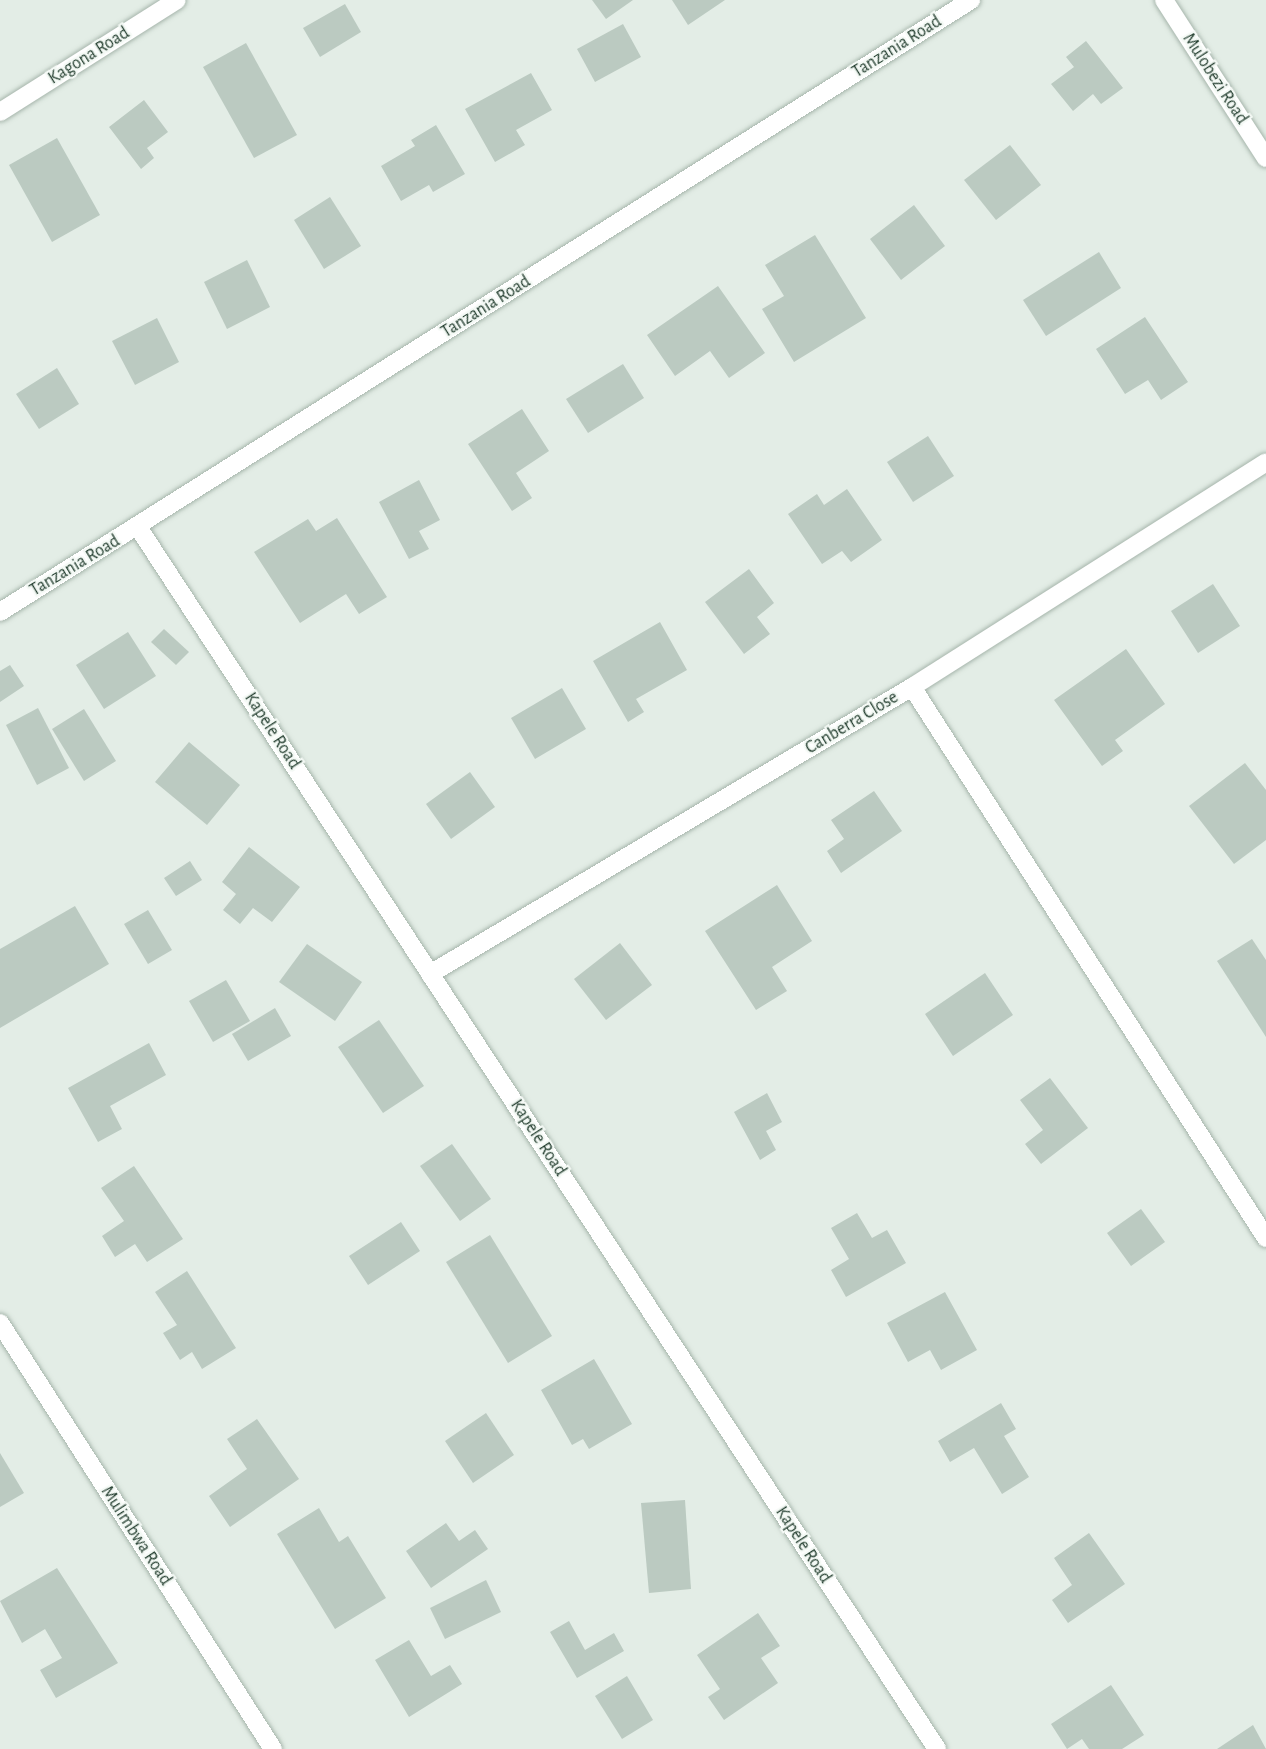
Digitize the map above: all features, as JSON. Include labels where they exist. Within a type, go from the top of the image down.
[{"type":"street","name":"Kagona Road","points":[[0,112],[177,0]]},
{"type":"street","name":"Tanzania Road","points":[[0,612],[971,0]]},
{"type":"street","name":"Mulobezi Road","points":[[1164,0],[1266,158]]},
{"type":"street","name":"Canberra Close","points":[[430,974],[912,687],[1266,462]]},
{"type":"street","name":"Kapele Road","points":[[138,527],[937,1749]]},
{"type":"street","points":[[912,687],[1266,1238]]},
{"type":"street","name":"Mulimbwa Road","points":[[0,1323],[273,1749]]},
{"type":"building","points":[[592,0],[633,0],[606,19]]},
{"type":"building","points":[[672,0],[725,0],[688,25]]},
{"type":"building","points":[[345,4],[361,32],[320,57],[303,28]]},
{"type":"building","points":[[623,24],[641,57],[595,82],[577,49]]},
{"type":"building","points":[[1086,41],[1123,88],[1101,104],[1093,94],[1073,111],[1051,84],[1074,67],[1066,57]]},
{"type":"building","points":[[246,43],[297,135],[254,158],[203,67]]},
{"type":"building","points":[[531,73],[552,110],[516,130],[525,145],[495,162],[465,109]]},
{"type":"building","points":[[144,100],[168,132],[147,148],[154,158],[141,169],[109,127]]},
{"type":"building","points":[[436,125],[465,174],[433,192],[429,185],[401,201],[381,166],[415,146],[411,140]]},
{"type":"building","points":[[57,138],[100,215],[52,242],[9,165]]},
{"type":"building","points":[[1010,145],[1041,185],[996,220],[964,180]]},
{"type":"building","points":[[330,197],[361,246],[324,269],[294,220]]},
{"type":"building","points":[[914,205],[945,246],[901,280],[870,239]]},
{"type":"building","points":[[815,235],[866,318],[794,362],[762,309],[784,296],[765,265]]},
{"type":"building","points":[[1099,252],[1121,288],[1046,336],[1023,300]]},
{"type":"building","points":[[247,260],[270,307],[227,329],[204,282]]},
{"type":"building","points":[[718,286],[765,353],[729,378],[710,351],[675,376],[647,335]]},
{"type":"building","points":[[1145,317],[1188,382],[1161,400],[1148,380],[1125,394],[1096,349]]},
{"type":"building","points":[[157,318],[179,362],[135,385],[112,341]]},
{"type":"building","points":[[623,364],[644,398],[588,433],[566,399]]},
{"type":"building","points":[[57,368],[79,404],[39,429],[16,394]]},
{"type":"building","points":[[522,409],[549,451],[516,473],[532,498],[512,511],[468,444]]},
{"type":"building","points":[[928,436],[954,476],[913,502],[887,462]]},
{"type":"building","points":[[419,480],[440,520],[419,531],[429,549],[409,559],[379,502]]},
{"type":"building","points":[[847,489],[882,540],[851,562],[842,551],[822,564],[788,514],[817,494],[824,505]]},
{"type":"building","points":[[337,518],[387,597],[359,614],[346,594],[300,623],[254,552],[308,519],[316,531]]},
{"type":"building","points":[[749,569],[774,603],[757,617],[770,634],[744,654],[705,602]]},
{"type":"building","points":[[1213,584],[1240,626],[1198,653],[1171,611]]},
{"type":"building","points":[[660,622],[687,670],[636,699],[644,712],[628,722],[593,661]]},
{"type":"building","points":[[164,629],[189,652],[176,665],[151,642]]},
{"type":"building","points":[[128,632],[156,676],[104,709],[76,665]]},
{"type":"building","points":[[1126,649],[1165,704],[1115,740],[1123,751],[1102,766],[1054,700]]},
{"type":"building","points":[[10,665],[24,686],[0,702],[0,671]]},
{"type":"building","points":[[562,688],[586,729],[535,759],[511,718]]},
{"type":"building","points":[[38,708],[69,768],[37,785],[6,725]]},
{"type":"building","points":[[84,709],[116,761],[84,781],[52,729]]},
{"type":"building","points":[[189,742],[240,785],[207,825],[155,782]]},
{"type":"building","points":[[1245,763],[1266,790],[1266,840],[1234,864],[1189,806]]},
{"type":"building","points":[[470,772],[495,807],[451,839],[426,804]]},
{"type":"building","points":[[874,791],[902,831],[841,873],[827,851],[844,839],[831,820]]},
{"type":"building","points":[[249,847],[300,887],[272,922],[253,908],[240,924],[223,910],[236,894],[222,882]]},
{"type":"building","points":[[190,861],[202,880],[176,896],[164,878]]},
{"type":"building","points":[[777,885],[812,941],[772,967],[787,991],[756,1010],[705,931]]},
{"type":"building","points":[[75,906],[109,964],[0,1028],[0,949]]},
{"type":"building","points":[[148,910],[172,950],[148,964],[124,924]]},
{"type":"building","points":[[1252,939],[1266,960],[1266,1037],[1217,961]]},
{"type":"building","points":[[620,943],[652,985],[606,1020],[574,979]]},
{"type":"building","points":[[307,944],[362,982],[335,1021],[279,982]]},
{"type":"building","points":[[985,973],[1013,1015],[953,1056],[925,1014]]},
{"type":"building","points":[[226,980],[250,1021],[213,1042],[189,1001]]},
{"type":"building","points":[[275,1008],[291,1036],[248,1061],[232,1034]]},
{"type":"building","points":[[379,1020],[424,1086],[383,1113],[338,1047]]},
{"type":"building","points":[[149,1043],[166,1075],[110,1106],[122,1129],[98,1142],[68,1088]]},
{"type":"building","points":[[1050,1078],[1088,1128],[1041,1164],[1025,1144],[1043,1130],[1020,1100]]},
{"type":"building","points":[[767,1093],[782,1122],[766,1131],[776,1150],[760,1160],[734,1112]]},
{"type":"building","points":[[452,1144],[491,1199],[460,1221],[420,1166]]},
{"type":"building","points":[[134,1166],[183,1239],[147,1262],[135,1244],[115,1257],[102,1236],[124,1221],[101,1188]]},
{"type":"building","points":[[1141,1209],[1165,1242],[1131,1266],[1107,1233]]},
{"type":"building","points":[[857,1213],[872,1238],[887,1230],[906,1263],[846,1297],[831,1270],[849,1259],[831,1228]]},
{"type":"building","points":[[401,1222],[420,1251],[368,1285],[349,1256]]},
{"type":"building","points":[[490,1235],[552,1336],[508,1363],[446,1262]]},
{"type":"building","points":[[187,1271],[236,1348],[202,1369],[192,1352],[180,1360],[163,1333],[177,1325],[155,1292]]},
{"type":"building","points":[[945,1292],[977,1350],[941,1370],[930,1350],[908,1362],[887,1323]]},
{"type":"building","points":[[594,1359],[632,1424],[589,1449],[583,1439],[572,1445],[541,1390]]},
{"type":"building","points":[[1001,1403],[1016,1429],[1004,1436],[1029,1477],[1002,1494],[974,1448],[950,1462],[938,1441]]},
{"type":"building","points":[[486,1413],[514,1455],[473,1483],[445,1441]]},
{"type":"building","points":[[257,1419],[299,1479],[230,1527],[209,1496],[247,1469],[227,1439]]},
{"type":"building","points":[[0,1453],[24,1493],[0,1507]]},
{"type":"building","points":[[685,1500],[691,1589],[649,1593],[641,1503]]},
{"type":"building","points":[[319,1508],[339,1542],[348,1536],[386,1598],[335,1629],[277,1534]]},
{"type":"building","points":[[446,1523],[459,1541],[475,1530],[488,1549],[431,1588],[406,1551]]},
{"type":"building","points":[[1089,1533],[1125,1584],[1068,1623],[1052,1600],[1072,1585],[1054,1558]]},
{"type":"building","points":[[57,1568],[118,1663],[56,1698],[40,1670],[62,1658],[45,1629],[22,1643],[0,1601]]},
{"type":"building","points":[[486,1580],[501,1612],[445,1639],[430,1608]]},
{"type":"building","points":[[758,1613],[780,1646],[761,1658],[778,1683],[724,1720],[708,1697],[720,1689],[697,1655]]},
{"type":"building","points":[[569,1621],[585,1650],[614,1633],[624,1651],[577,1678],[550,1632]]},
{"type":"building","points":[[409,1640],[431,1676],[450,1665],[462,1684],[409,1717],[375,1660]]},
{"type":"building","points":[[627,1676],[653,1720],[622,1739],[595,1696]]},
{"type":"building","points":[[1111,1685],[1144,1735],[1122,1749],[1089,1749],[1082,1739],[1067,1749],[1051,1724]]},
{"type":"building","points":[[1253,1725],[1266,1749],[1217,1749]]}]
